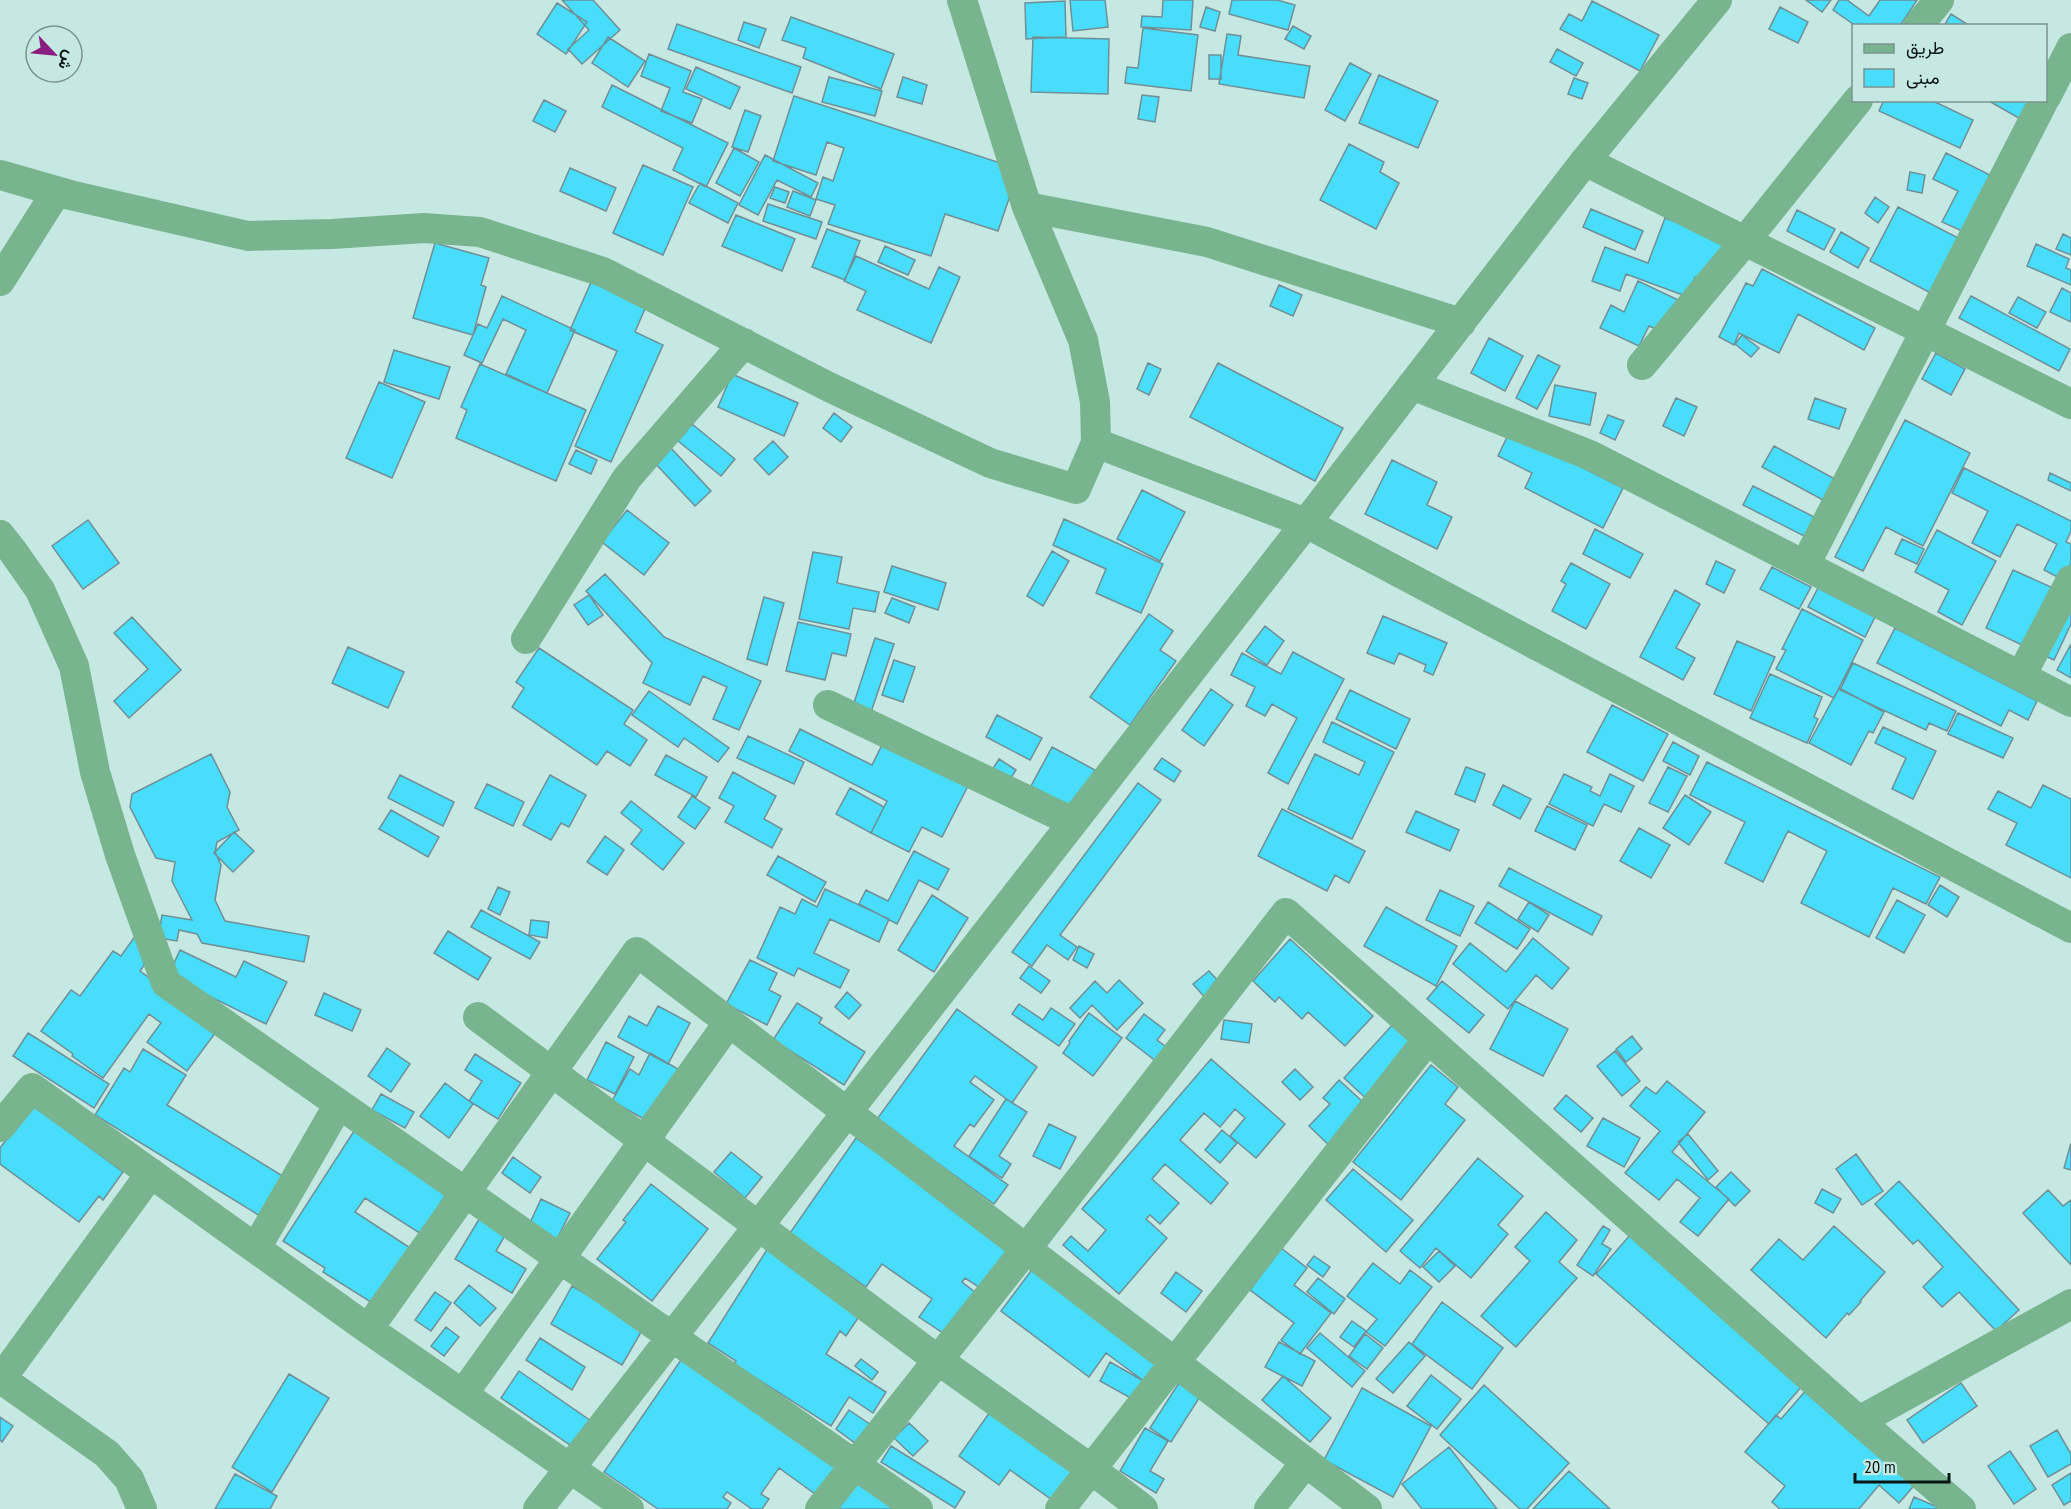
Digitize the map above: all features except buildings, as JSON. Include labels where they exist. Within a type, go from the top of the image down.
[{"type":"street","points":[[0,175],[57,191],[248,236],[332,234],[424,228],[480,232],[603,272],[829,387],[990,463],[1076,489],[1096,443],[1095,402],[1083,340],[1027,207],[962,0]]},
{"type":"street","points":[[538,1509],[1585,161],[1717,0]]},
{"type":"street","points":[[1920,24],[1939,0]]},
{"type":"street","points":[[1805,565],[1925,331],[2054,89],[2071,48]]},
{"type":"street","points":[[1642,365],[1856,102]]},
{"type":"street","points":[[1585,161],[2071,404]]},
{"type":"street","points":[[0,281],[57,191]]},
{"type":"street","points":[[1027,207],[1207,242],[1461,323]]},
{"type":"street","points":[[526,639],[627,478],[744,343]]},
{"type":"street","points":[[1412,385],[1592,456],[2071,702]]},
{"type":"street","points":[[1096,443],[1306,523],[2071,928]]},
{"type":"street","points":[[0,535],[40,590],[74,666],[95,772],[117,845],[166,982],[918,1509]]},
{"type":"street","points":[[2020,676],[2071,580]]},
{"type":"street","points":[[828,705],[1073,822]]},
{"type":"street","points":[[820,1509],[1026,1249],[1286,913],[1961,1509]]},
{"type":"street","points":[[368,1329],[637,952],[1367,1509]]},
{"type":"street","points":[[478,1017],[938,1360],[1143,1509]]},
{"type":"street","points":[[463,1394],[729,1022]]},
{"type":"street","points":[[1060,1509],[1428,1039]]},
{"type":"street","points":[[0,1127],[32,1088],[368,1329],[629,1509]]},
{"type":"street","points":[[256,1248],[339,1104]]},
{"type":"street","points":[[142,1509],[129,1479],[106,1454],[0,1378],[151,1173]]},
{"type":"street","points":[[1859,1421],[2071,1304]]},
{"type":"street","points":[[1269,1509],[1306,1462]]}]
